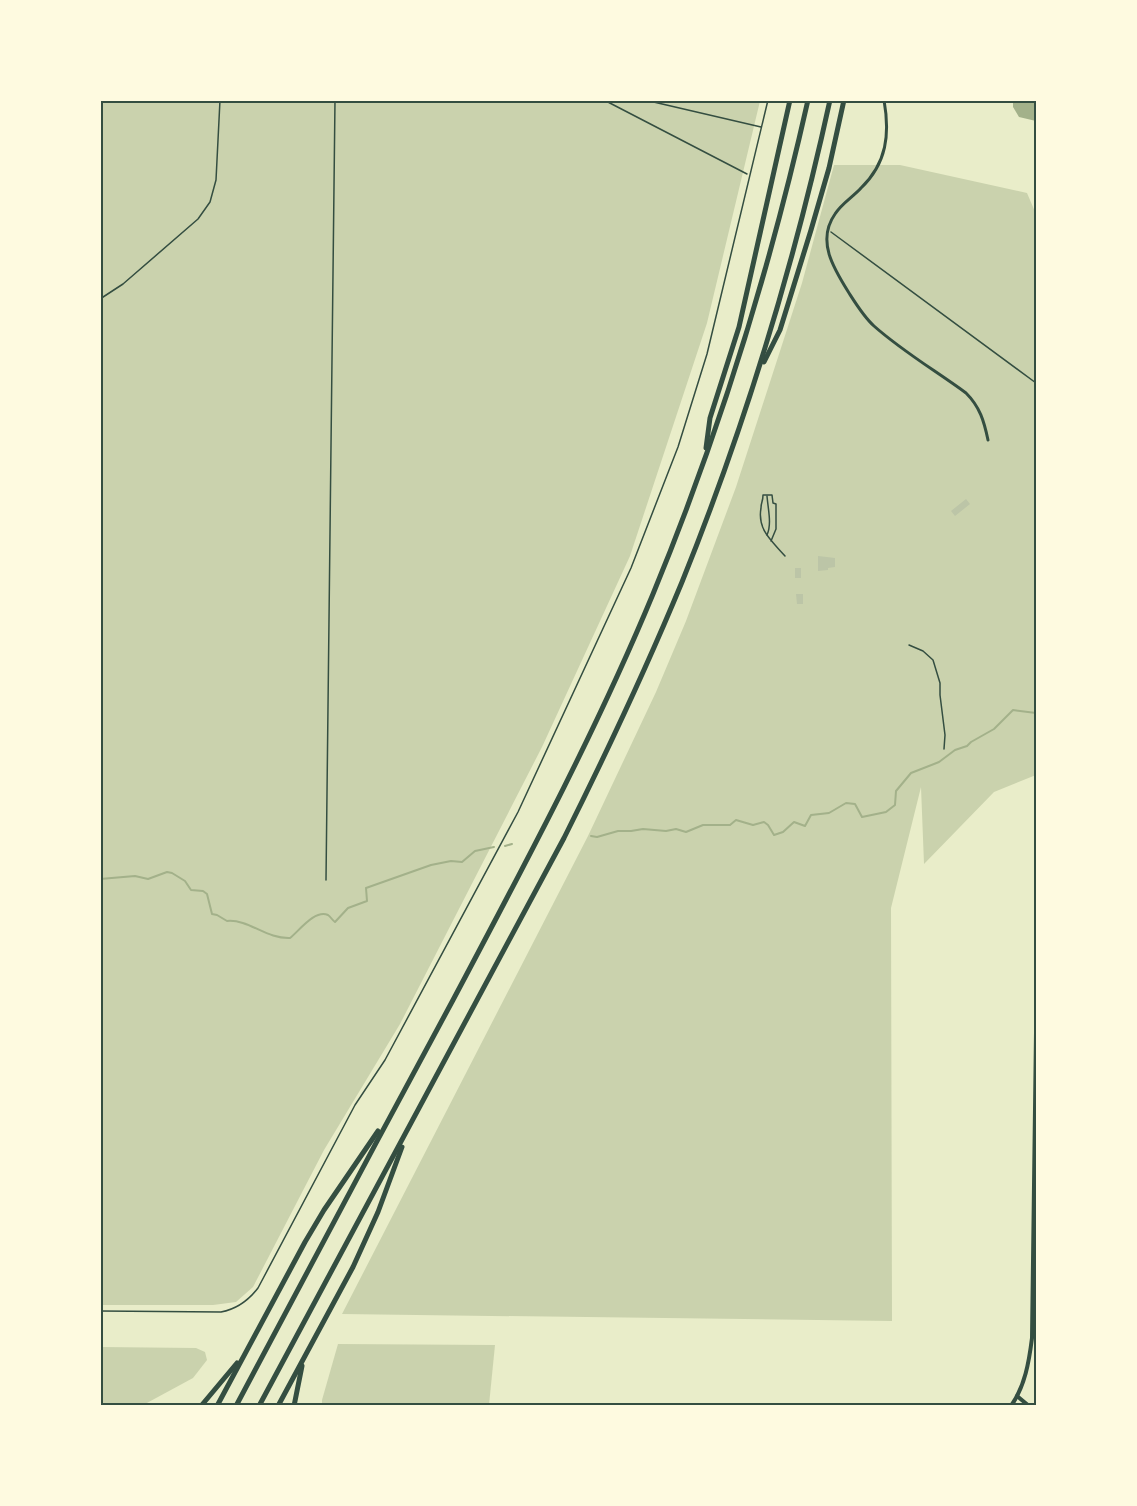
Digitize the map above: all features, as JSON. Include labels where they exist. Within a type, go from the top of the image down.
[{"type":"highway","points":[[705,460],[710,418],[739,327],[791,100]]},
{"type":"highway","points":[[236,1406],[547,823],[590,736],[653,594],[705,460],[770,255],[808,100]]},
{"type":"highway","points":[[260,1406],[564,838],[620,723],[695,548],[755,380],[796,243],[830,100]]},
{"type":"highway","points":[[755,380],[780,330],[818,209],[844,100]]},
{"type":"highway","points":[[217,1406],[324,1210],[401,1097]]},
{"type":"highway","points":[[278,1406],[364,1245],[413,1120]]},
{"type":"highway","points":[[201,1406],[247,1350]]},
{"type":"highway","points":[[294,1406],[303,1360]]},
{"type":"street","points":[[884,100],[888,131],[885,153],[867,182],[836,213],[828,230],[828,250],[835,272],[868,320],[970,398],[982,414],[988,440]]},
{"type":"street","points":[[1011,1406],[1027,1368],[1032,1338],[1036,1033]]},
{"type":"street","points":[[1017,1396],[1029,1406]]},
{"type":"lane","points":[[100,299],[123,284],[192,225],[207,207],[216,180],[220,100]]},
{"type":"lane","points":[[326,880],[335,100]]},
{"type":"lane","points":[[645,100],[762,127]]},
{"type":"lane","points":[[100,1311],[221,1312],[243,1304],[258,1288],[355,1106],[391,1051],[518,812],[632,568],[678,447],[702,371],[768,100]]},
{"type":"path","points":[[604,100],[751,176]]},
{"type":"path","points":[[828,230],[1017,366],[1036,383]]},
{"type":"path","points":[[771,541],[775,535],[778,516],[772,495],[763,495],[764,504],[761,504],[760,509],[766,536],[785,556]]},
{"type":"path","points":[[766,536],[769,532],[770,520],[767,495]]},
{"type":"path","points":[[909,645],[923,651],[933,660],[940,683],[945,735],[944,749]]},
{"type":"shaded area","points":[[100,101],[760,101],[707,323],[630,556],[542,747],[400,1024],[324,1150],[253,1287],[236,1302],[213,1305],[101,1305]]},
{"type":"shaded area","points":[[1013,101],[1036,101],[1036,121],[1019,117],[1013,107]]},
{"type":"shaded area","points":[[834,165],[900,165],[1027,193],[1036,214],[1036,775],[994,792],[924,864],[921,787],[891,908],[892,1321],[342,1314],[588,836],[656,692],[686,621],[736,487],[802,283]]},
{"type":"shaded area","points":[[338,1344],[495,1345],[489,1405],[322,1405]]},
{"type":"shaded area","points":[[101,1347],[196,1348],[205,1352],[207,1360],[193,1378],[145,1404],[101,1405]]},
{"type":"building","points":[[966,499],[970,504],[955,516],[951,511]]},
{"type":"building","points":[[818,556],[835,558],[835,567],[818,571]]},
{"type":"building","points":[[795,568],[801,568],[801,578],[795,578]]},
{"type":"building","points":[[796,594],[803,594],[803,604],[797,604]]},
{"type":"waterway","points":[[591,836],[643,829],[666,831],[676,829],[686,832],[703,825],[730,825],[736,820],[753,825],[764,822],[774,835],[783,832],[794,822],[805,826],[811,815],[829,813],[846,803],[855,804],[862,817],[886,812],[895,805],[896,791],[911,773],[939,762],[955,750],[967,746],[994,729],[1013,710],[1036,713]]},
{"type":"waterway","points":[[505,846],[512,844]]},
{"type":"waterway","points":[[100,879],[135,876],[148,879],[167,872],[172,873],[185,881],[191,890],[203,891],[207,894],[212,914],[227,921],[243,923],[273,935],[290,938],[318,915],[328,915],[335,922],[348,908],[367,901],[366,888],[431,865],[451,861],[462,862],[475,851],[494,847]]}]
